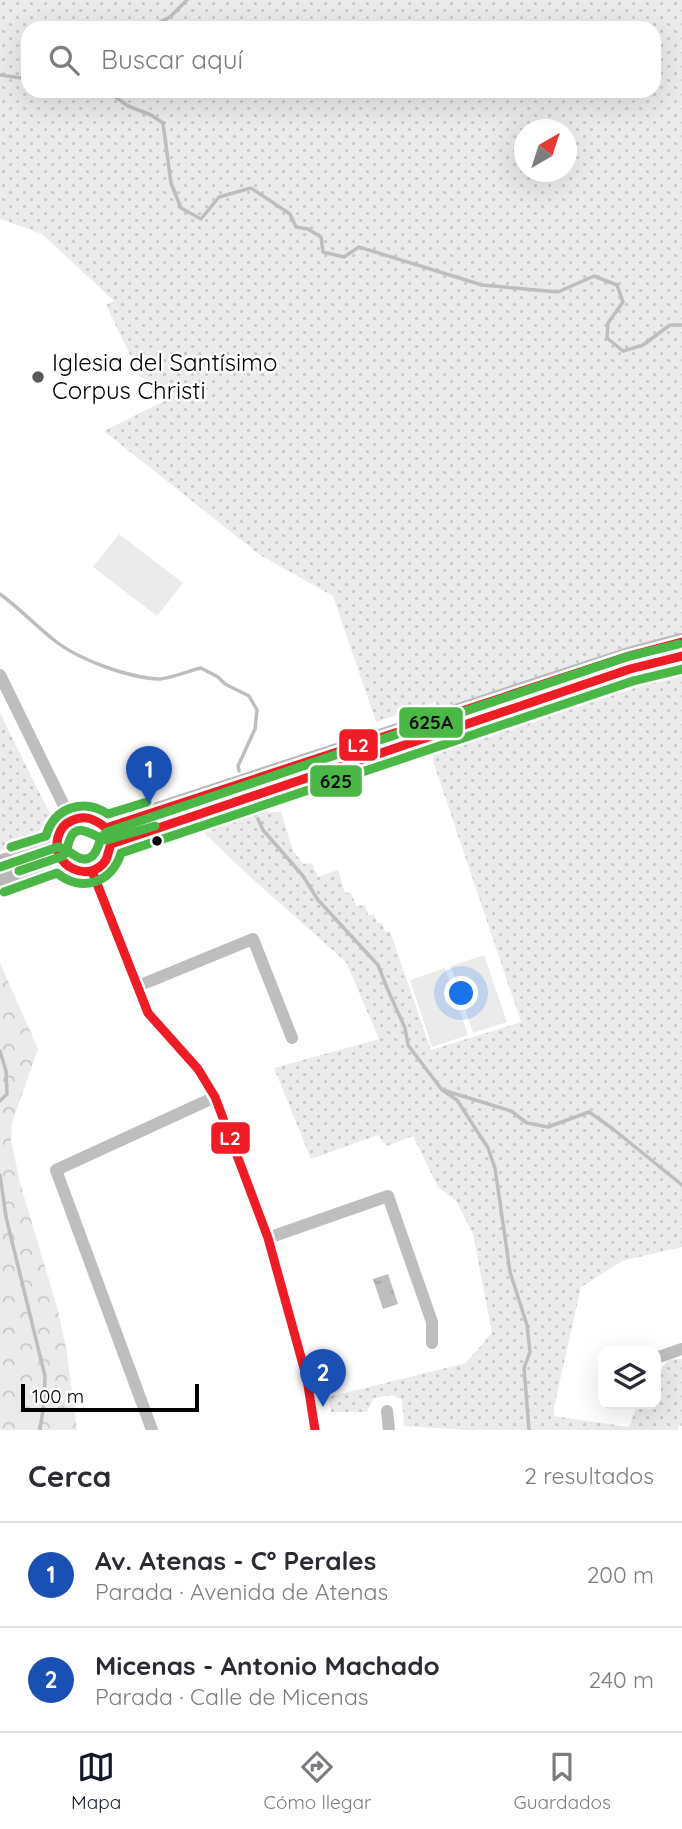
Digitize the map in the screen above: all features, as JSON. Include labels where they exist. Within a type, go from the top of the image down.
[{"type":"main road","points":[[108,836],[629,656],[682,642]]},
{"type":"main road","points":[[108,836],[631,669],[682,656]]},
{"type":"main road","points":[[80,817],[99,822],[108,836],[110,852],[106,860],[92,871],[78,871],[65,864],[58,852],[60,831],[71,820],[80,817]]},
{"type":"main road","points":[[0,863],[58,852]]},
{"type":"main road","points":[[0,880],[58,852]]},
{"type":"street","points":[[0,675],[71,820]]},
{"type":"street","points":[[92,871],[148,1013],[198,1069],[215,1097],[268,1238],[307,1379],[315,1430]]},
{"type":"street","points":[[138,986],[253,939],[292,1038]]},
{"type":"street","points":[[152,1430],[56,1170],[215,1097]]},
{"type":"street","points":[[268,1238],[388,1196],[432,1322],[432,1343]]},
{"type":"street","points":[[661,1356],[682,1349]]},
{"type":"street","points":[[387,1410],[389,1430]]},
{"type":"green space","points":[[0,0],[682,0],[682,1247],[622,1261],[581,1287],[554,1407],[554,1416],[629,1427],[636,1409],[661,1409],[661,1369],[669,1360],[682,1359],[682,1426],[679,1426],[678,1430],[466,1430],[404,1426],[402,1400],[393,1395],[374,1398],[367,1412],[331,1412],[328,1397],[466,1363],[492,1333],[473,1234],[456,1201],[438,1187],[413,1136],[387,1146],[378,1135],[311,1159],[274,1068],[379,1039],[346,962],[199,828],[243,812],[281,812],[293,850],[303,864],[312,863],[318,877],[338,870],[345,893],[351,892],[356,906],[365,905],[368,915],[374,914],[377,923],[382,923],[385,932],[390,931],[431,1050],[521,1022],[433,761],[436,702],[376,722],[333,596],[260,555],[104,431],[164,401],[158,391],[140,376],[106,305],[114,301],[42,234],[0,219]]},
{"type":"green space","points":[[119,534],[183,583],[157,616],[93,567]]},
{"type":"green space","points":[[0,713],[54,822],[15,846],[0,851]]},
{"type":"green space","points":[[484,955],[507,1022],[473,1033],[451,966]]},
{"type":"green space","points":[[0,963],[38,1049],[12,1123],[11,1140],[20,1183],[58,1310],[67,1353],[77,1430],[0,1430]]},
{"type":"green space","points":[[445,968],[468,1035],[432,1047],[410,980]]},
{"type":"water","points":[[388,1274],[398,1304],[383,1309],[373,1279]]},
{"type":"waterway","points":[[162,21],[187,0]]},
{"type":"waterway","points":[[0,75],[21,78]]},
{"type":"waterway","points":[[117,98],[163,123],[171,183],[181,208],[201,219],[219,197],[251,188],[290,214],[296,227],[308,229],[321,237],[323,252],[344,257],[359,247],[482,285],[558,292],[594,276],[617,285],[623,302],[608,323],[607,338],[623,351],[643,345],[670,325],[682,325]]},
{"type":"waterway","points":[[0,594],[54,640],[89,660],[133,675],[159,679],[201,668],[249,696],[257,710],[255,729],[238,766],[239,771]]},
{"type":"waterway","points":[[258,819],[263,830],[303,876],[318,900],[378,965],[405,1028],[408,1045],[442,1090],[457,1100],[488,1148],[495,1168],[510,1272],[527,1325],[530,1352],[524,1368],[529,1430]]},
{"type":"waterway","points":[[0,1051],[6,1071],[7,1094],[0,1101]]},
{"type":"waterway","points":[[446,1091],[511,1111],[527,1123],[548,1127],[589,1112],[682,1185]]},
{"type":"waterway","points":[[0,1175],[6,1217],[45,1376],[40,1430]]},
{"type":"transit line","name":"L2","points":[[682,642],[629,656],[106,828],[89,818],[76,819],[61,830],[57,847],[65,864],[73,869],[91,871],[106,860],[111,844],[630,669],[682,656]]},
{"type":"transit line","name":"625A","points":[[0,867],[58,847],[78,858],[87,859],[96,852],[107,832],[626,657],[679,644]]},
{"type":"transit line","name":"625","points":[[4,892],[57,873],[76,883],[95,882],[111,872],[121,853],[633,681],[682,669]]},
{"type":"transit line","name":"625A","points":[[11,847],[46,836],[56,818],[71,808],[89,807],[108,814],[147,802]]},
{"type":"transit line","name":"625","points":[[19,871],[63,856],[70,839],[77,831],[82,830],[107,840],[155,826]]},
{"type":"transit line","name":"L2","points":[[92,871],[148,1013],[198,1069],[215,1097],[268,1238],[307,1379],[315,1430]]},
{"type":"place","name":"Iglesia del Santísimo Corpus Christi","points":[[38,377]]},
{"type":"place","name":"Av. Atenas - Cº Perales","points":[[149,804]]},
{"type":"place","name":"Micenas - Antonio Machado","points":[[323,1407]]}]
